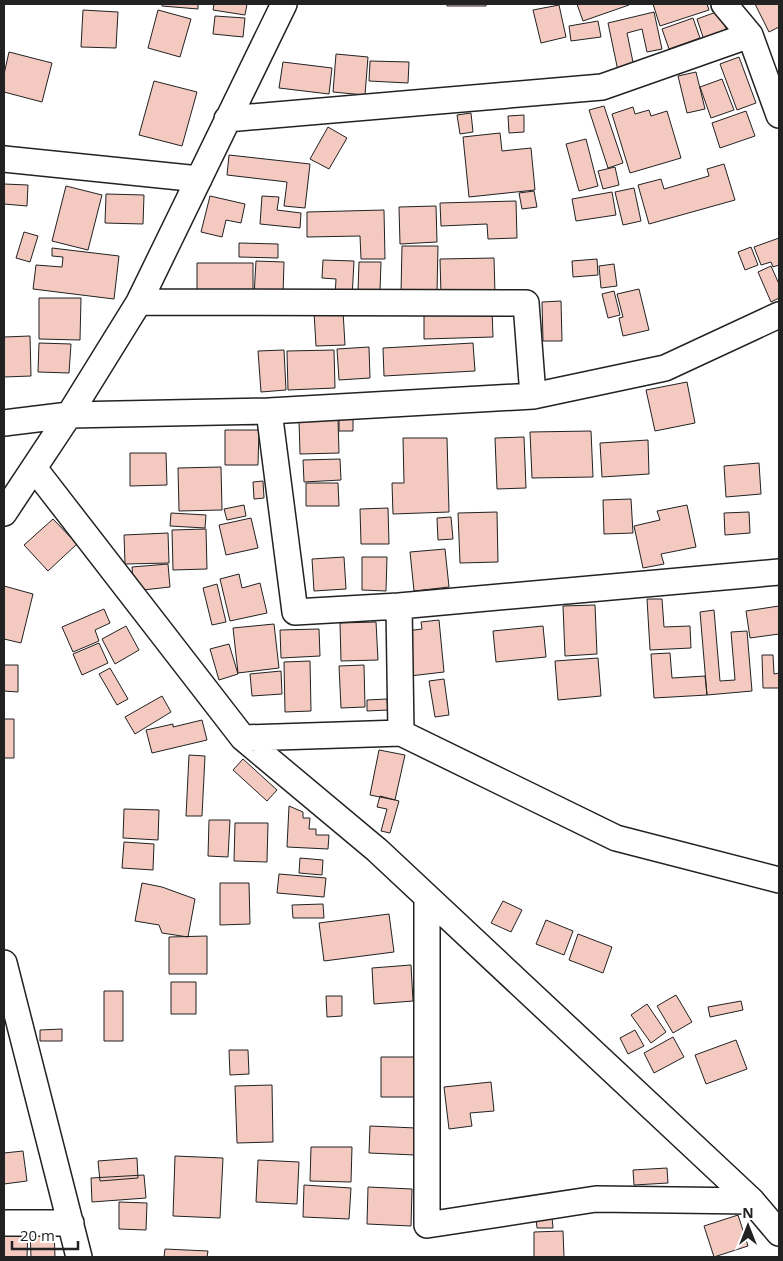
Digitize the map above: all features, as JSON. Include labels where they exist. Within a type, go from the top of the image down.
[{"type":"street","points":[[4,513],[69,415],[139,302],[284,4]]},
{"type":"street","points":[[724,4],[750,35],[779,115]]},
{"type":"street","points":[[227,119],[602,87],[750,35]]},
{"type":"street","points":[[4,160],[199,179]]},
{"type":"street","points":[[139,302],[526,302],[533,396]]},
{"type":"street","points":[[4,423],[69,415],[269,411],[533,396],[665,368],[779,315]]},
{"type":"street","points":[[269,411],[295,612],[399,606],[779,572]]},
{"type":"street","points":[[34,468],[243,738],[377,850],[752,1201],[779,1233]]},
{"type":"street","points":[[399,606],[401,733]]},
{"type":"street","points":[[243,738],[401,733],[616,838],[779,880]]},
{"type":"street","points":[[427,897],[427,1224],[596,1200],[752,1201]]},
{"type":"street","points":[[4,963],[79,1257]]},
{"type":"street","points":[[4,1224],[70,1223]]},
{"type":"building","points":[[162,4],[198,4],[198,9],[162,6]]},
{"type":"building","points":[[214,4],[247,4],[245,15],[213,10]]},
{"type":"building","points":[[447,4],[486,4],[486,6],[447,6]]},
{"type":"building","points":[[577,4],[629,4],[629,5],[583,21]]},
{"type":"building","points":[[653,4],[707,4],[709,10],[660,26]]},
{"type":"building","points":[[755,4],[779,4],[779,27],[769,32]]},
{"type":"building","points":[[559,5],[566,37],[541,43],[533,10]]},
{"type":"building","points":[[83,10],[118,12],[116,48],[81,47]]},
{"type":"building","points":[[158,10],[191,19],[180,57],[148,48]]},
{"type":"building","points":[[719,11],[727,31],[704,40],[697,19]]},
{"type":"building","points":[[654,12],[662,49],[647,52],[642,29],[627,33],[634,67],[618,71],[608,23]]},
{"type":"building","points":[[215,16],[245,18],[243,37],[213,34]]},
{"type":"building","points":[[693,18],[700,38],[669,49],[662,29]]},
{"type":"building","points":[[598,21],[601,37],[571,41],[569,26]]},
{"type":"building","points":[[9,52],[52,63],[42,102],[4,92],[4,74]]},
{"type":"building","points":[[336,54],[368,57],[365,95],[333,92]]},
{"type":"building","points":[[739,57],[756,103],[737,110],[720,64]]},
{"type":"building","points":[[370,61],[409,62],[408,83],[369,81]]},
{"type":"building","points":[[283,62],[332,68],[329,94],[279,88]]},
{"type":"building","points":[[696,72],[705,109],[687,113],[678,76]]},
{"type":"building","points":[[722,79],[734,110],[711,118],[700,87]]},
{"type":"building","points":[[154,81],[197,92],[182,146],[139,135]]},
{"type":"building","points":[[604,106],[623,163],[608,168],[589,110]]},
{"type":"building","points":[[633,107],[635,114],[649,110],[651,116],[667,111],[681,158],[630,173],[612,114]]},
{"type":"building","points":[[746,111],[755,136],[720,148],[712,123]]},
{"type":"building","points":[[471,113],[473,132],[460,134],[457,115]]},
{"type":"building","points":[[524,115],[524,132],[509,133],[508,116]]},
{"type":"building","points":[[328,127],[347,138],[329,169],[310,159]]},
{"type":"building","points":[[500,133],[502,151],[531,148],[535,190],[469,197],[463,137]]},
{"type":"building","points":[[586,139],[598,186],[579,191],[566,144]]},
{"type":"building","points":[[229,155],[310,164],[305,208],[284,206],[287,182],[227,175]]},
{"type":"building","points":[[724,164],[735,200],[649,224],[638,185],[661,179],[664,189],[709,176],[707,169]]},
{"type":"building","points":[[615,167],[619,185],[603,189],[598,171]]},
{"type":"building","points":[[4,184],[28,185],[27,206],[4,204]]},
{"type":"building","points":[[66,186],[102,195],[88,250],[52,241]]},
{"type":"building","points":[[634,188],[641,221],[623,225],[615,192]]},
{"type":"building","points":[[534,191],[537,207],[522,209],[519,193]]},
{"type":"building","points":[[612,192],[616,215],[576,221],[572,199]]},
{"type":"building","points":[[106,194],[144,195],[143,224],[105,223]]},
{"type":"building","points":[[210,196],[245,204],[241,223],[226,220],[222,237],[201,232]]},
{"type":"building","points":[[262,196],[279,197],[277,210],[301,213],[300,228],[260,224]]},
{"type":"building","points":[[516,201],[517,238],[488,239],[487,224],[441,226],[440,203]]},
{"type":"building","points":[[436,206],[437,242],[400,244],[399,207]]},
{"type":"building","points":[[384,210],[385,259],[361,259],[360,236],[307,237],[307,212]]},
{"type":"building","points":[[24,232],[38,236],[30,262],[16,258]]},
{"type":"building","points":[[779,238],[779,265],[773,267],[771,262],[761,265],[754,247]]},
{"type":"building","points":[[239,243],[278,244],[278,258],[239,257]]},
{"type":"building","points":[[402,246],[438,246],[437,293],[401,293]]},
{"type":"building","points":[[751,247],[758,265],[745,270],[738,252]]},
{"type":"building","points":[[52,248],[119,256],[114,299],[33,289],[36,265],[62,267],[63,257],[52,256]]},
{"type":"building","points":[[494,258],[495,294],[441,295],[440,259]]},
{"type":"building","points":[[597,259],[598,275],[573,277],[572,261]]},
{"type":"building","points":[[323,260],[354,261],[352,298],[335,297],[336,279],[322,278]]},
{"type":"building","points":[[256,261],[284,262],[283,296],[254,296]]},
{"type":"building","points":[[359,262],[381,262],[380,291],[358,291]]},
{"type":"building","points":[[197,263],[253,263],[253,294],[222,294],[222,290],[197,290]]},
{"type":"building","points":[[614,264],[617,286],[601,288],[599,266]]},
{"type":"building","points":[[771,266],[779,284],[779,298],[771,302],[758,272]]},
{"type":"building","points":[[639,289],[649,330],[623,336],[619,318],[623,317],[617,294]]},
{"type":"building","points":[[614,291],[620,315],[608,318],[602,294]]},
{"type":"building","points":[[39,298],[81,298],[80,340],[39,339]]},
{"type":"building","points":[[561,301],[562,341],[543,341],[542,302]]},
{"type":"building","points":[[492,309],[493,337],[424,339],[424,311]]},
{"type":"building","points":[[343,311],[345,345],[316,346],[314,312]]},
{"type":"building","points":[[30,336],[31,376],[4,377],[4,337]]},
{"type":"building","points":[[39,343],[71,344],[69,373],[38,372]]},
{"type":"building","points":[[473,343],[475,371],[384,376],[383,348]]},
{"type":"building","points":[[369,347],[370,378],[339,380],[337,349]]},
{"type":"building","points":[[284,350],[286,390],[261,392],[258,351]]},
{"type":"building","points":[[334,350],[335,388],[288,390],[287,351]]},
{"type":"building","points":[[687,382],[695,423],[655,431],[646,390]]},
{"type":"building","points":[[339,415],[353,416],[353,431],[339,431]]},
{"type":"building","points":[[338,419],[339,453],[300,454],[299,420]]},
{"type":"building","points":[[225,430],[259,430],[258,465],[225,465]]},
{"type":"building","points":[[591,431],[593,477],[532,478],[530,432]]},
{"type":"building","points":[[524,437],[526,488],[497,489],[495,438]]},
{"type":"building","points":[[403,438],[447,438],[449,512],[393,514],[392,483],[404,483]]},
{"type":"building","points":[[648,440],[649,474],[602,477],[600,443]]},
{"type":"building","points":[[130,453],[166,453],[167,485],[130,486]]},
{"type":"building","points":[[340,459],[341,480],[304,482],[303,460]]},
{"type":"building","points":[[759,463],[761,494],[726,497],[724,466]]},
{"type":"building","points":[[221,467],[222,510],[179,511],[178,468]]},
{"type":"building","points":[[263,481],[264,498],[254,499],[253,482]]},
{"type":"building","points":[[306,483],[338,483],[339,506],[306,506]]},
{"type":"building","points":[[631,499],[633,533],[604,534],[603,500]]},
{"type":"building","points":[[244,505],[246,516],[227,520],[224,509]]},
{"type":"building","points":[[687,505],[696,547],[661,554],[664,564],[643,568],[634,526],[660,520],[657,511]]},
{"type":"building","points":[[388,508],[389,544],[361,544],[360,509]]},
{"type":"building","points":[[497,512],[498,562],[460,563],[458,513]]},
{"type":"building","points":[[749,512],[750,533],[725,535],[724,513]]},
{"type":"building","points":[[171,513],[206,515],[205,528],[170,526]]},
{"type":"building","points":[[451,517],[453,539],[438,540],[437,518]]},
{"type":"building","points":[[251,518],[258,548],[226,555],[219,525]]},
{"type":"building","points":[[53,519],[77,544],[48,571],[24,545]]},
{"type":"building","points":[[206,529],[207,569],[173,570],[172,530]]},
{"type":"building","points":[[168,533],[169,563],[125,564],[124,535]]},
{"type":"building","points":[[445,549],[449,587],[414,591],[410,552]]},
{"type":"building","points":[[344,557],[346,589],[314,591],[312,559]]},
{"type":"building","points":[[362,557],[387,557],[386,591],[362,590]]},
{"type":"building","points":[[168,564],[170,587],[134,591],[132,567]]},
{"type":"building","points":[[239,574],[242,588],[260,583],[267,613],[230,621],[220,579]]},
{"type":"building","points":[[217,584],[226,622],[212,625],[203,588]]},
{"type":"building","points":[[4,586],[33,594],[21,643],[4,639]]},
{"type":"building","points":[[647,599],[662,599],[664,627],[690,626],[691,648],[650,650]]},
{"type":"building","points":[[595,605],[597,654],[565,656],[563,606]]},
{"type":"building","points":[[779,606],[779,634],[750,638],[746,611]]},
{"type":"building","points":[[104,609],[110,623],[95,630],[99,641],[73,652],[62,627]]},
{"type":"building","points":[[714,610],[720,681],[735,680],[731,632],[747,631],[752,691],[707,695],[700,612]]},
{"type":"building","points":[[439,620],[444,672],[410,676],[406,631],[422,629],[421,622]]},
{"type":"building","points":[[376,622],[378,660],[341,661],[340,623]]},
{"type":"building","points":[[274,624],[279,668],[238,673],[233,628]]},
{"type":"building","points":[[126,626],[139,650],[115,664],[102,639]]},
{"type":"building","points":[[543,626],[546,657],[496,662],[493,631]]},
{"type":"building","points":[[319,629],[320,656],[281,658],[280,630]]},
{"type":"building","points":[[99,643],[108,663],[82,675],[73,654]]},
{"type":"building","points":[[229,644],[238,674],[219,680],[210,649]]},
{"type":"building","points":[[670,653],[672,678],[705,676],[707,695],[654,698],[651,654]]},
{"type":"building","points":[[762,655],[773,655],[774,674],[779,673],[779,688],[763,688]]},
{"type":"building","points":[[598,658],[601,696],[558,700],[555,661]]},
{"type":"building","points":[[310,661],[311,711],[285,712],[284,662]]},
{"type":"building","points":[[4,665],[18,665],[18,692],[4,691]]},
{"type":"building","points":[[364,665],[365,707],[341,708],[339,666]]},
{"type":"building","points":[[110,668],[128,699],[117,705],[99,674]]},
{"type":"building","points":[[281,671],[282,694],[252,696],[250,674]]},
{"type":"building","points":[[444,679],[449,715],[435,717],[429,681]]},
{"type":"building","points":[[162,696],[171,712],[135,734],[125,717]]},
{"type":"building","points":[[387,699],[388,710],[367,711],[367,700]]},
{"type":"building","points":[[4,719],[14,719],[14,758],[4,758]]},
{"type":"building","points":[[202,720],[207,740],[152,753],[146,730],[173,724],[173,727]]},
{"type":"building","points":[[379,750],[405,755],[395,800],[370,795]]},
{"type":"building","points":[[189,755],[205,756],[202,816],[186,816]]},
{"type":"building","points":[[243,759],[277,790],[267,801],[233,770]]},
{"type":"building","points":[[380,796],[399,801],[390,833],[381,831],[387,809],[377,807]]},
{"type":"building","points":[[289,806],[303,812],[303,818],[310,818],[309,829],[316,829],[316,835],[329,835],[328,849],[287,847]]},
{"type":"building","points":[[124,809],[159,810],[158,840],[123,838]]},
{"type":"building","points":[[209,820],[230,820],[228,857],[208,856]]},
{"type":"building","points":[[235,823],[268,823],[267,862],[234,861]]},
{"type":"building","points":[[124,842],[154,844],[153,870],[122,868]]},
{"type":"building","points":[[300,858],[323,860],[322,875],[299,873]]},
{"type":"building","points":[[279,874],[326,878],[324,897],[277,893]]},
{"type":"building","points":[[142,883],[162,887],[195,899],[188,937],[162,933],[159,925],[135,921]]},
{"type":"building","points":[[220,883],[249,883],[250,924],[220,925]]},
{"type":"building","points":[[503,901],[522,910],[511,932],[491,923]]},
{"type":"building","points":[[323,904],[324,918],[293,918],[292,905]]},
{"type":"building","points":[[389,914],[394,952],[324,961],[319,923]]},
{"type":"building","points":[[546,920],[573,931],[564,955],[536,944]]},
{"type":"building","points":[[578,934],[612,947],[603,973],[569,960]]},
{"type":"building","points":[[207,936],[207,974],[169,974],[169,937]]},
{"type":"building","points":[[411,965],[413,1001],[374,1004],[372,968]]},
{"type":"building","points":[[171,982],[196,982],[196,1014],[171,1014]]},
{"type":"building","points":[[104,991],[123,991],[123,1041],[104,1041]]},
{"type":"building","points":[[676,995],[692,1022],[673,1033],[657,1006]]},
{"type":"building","points":[[326,996],[342,996],[342,1016],[327,1017]]},
{"type":"building","points":[[741,1001],[743,1010],[710,1017],[708,1007]]},
{"type":"building","points":[[647,1004],[666,1032],[651,1043],[631,1015]]},
{"type":"building","points":[[62,1029],[62,1041],[40,1041],[40,1030]]},
{"type":"building","points":[[635,1030],[644,1046],[628,1054],[620,1038]]},
{"type":"building","points":[[673,1037],[684,1057],[654,1073],[644,1053]]},
{"type":"building","points":[[736,1040],[747,1069],[706,1084],[695,1055]]},
{"type":"building","points":[[229,1050],[248,1050],[249,1074],[230,1075]]},
{"type":"building","points":[[381,1057],[418,1057],[418,1097],[381,1097]]},
{"type":"building","points":[[491,1082],[494,1111],[470,1113],[472,1126],[449,1129],[444,1087]]},
{"type":"building","points":[[272,1085],[273,1142],[237,1143],[235,1086]]},
{"type":"building","points":[[370,1126],[416,1128],[415,1155],[369,1153]]},
{"type":"building","points":[[311,1147],[352,1147],[351,1182],[310,1181]]},
{"type":"building","points":[[23,1151],[27,1181],[4,1184],[4,1153]]},
{"type":"building","points":[[175,1156],[223,1158],[220,1218],[173,1216]]},
{"type":"building","points":[[137,1158],[138,1178],[100,1181],[98,1161]]},
{"type":"building","points":[[258,1160],[299,1162],[297,1204],[256,1202]]},
{"type":"building","points":[[667,1168],[668,1183],[634,1185],[633,1170]]},
{"type":"building","points":[[144,1175],[146,1198],[92,1202],[91,1178]]},
{"type":"building","points":[[304,1185],[351,1188],[349,1219],[303,1217]]},
{"type":"building","points":[[368,1187],[412,1189],[411,1226],[367,1224]]},
{"type":"building","points":[[119,1202],[147,1203],[146,1230],[119,1229]]},
{"type":"building","points":[[738,1215],[748,1246],[714,1257],[704,1226]]},
{"type":"building","points":[[552,1217],[553,1228],[537,1228],[536,1218]]},
{"type":"building","points":[[54,1229],[55,1257],[31,1257],[30,1230]]},
{"type":"building","points":[[28,1230],[27,1257],[4,1257],[4,1235]]},
{"type":"building","points":[[563,1231],[564,1257],[534,1257],[534,1232]]},
{"type":"building","points":[[165,1249],[208,1251],[207,1257],[164,1257]]}]
